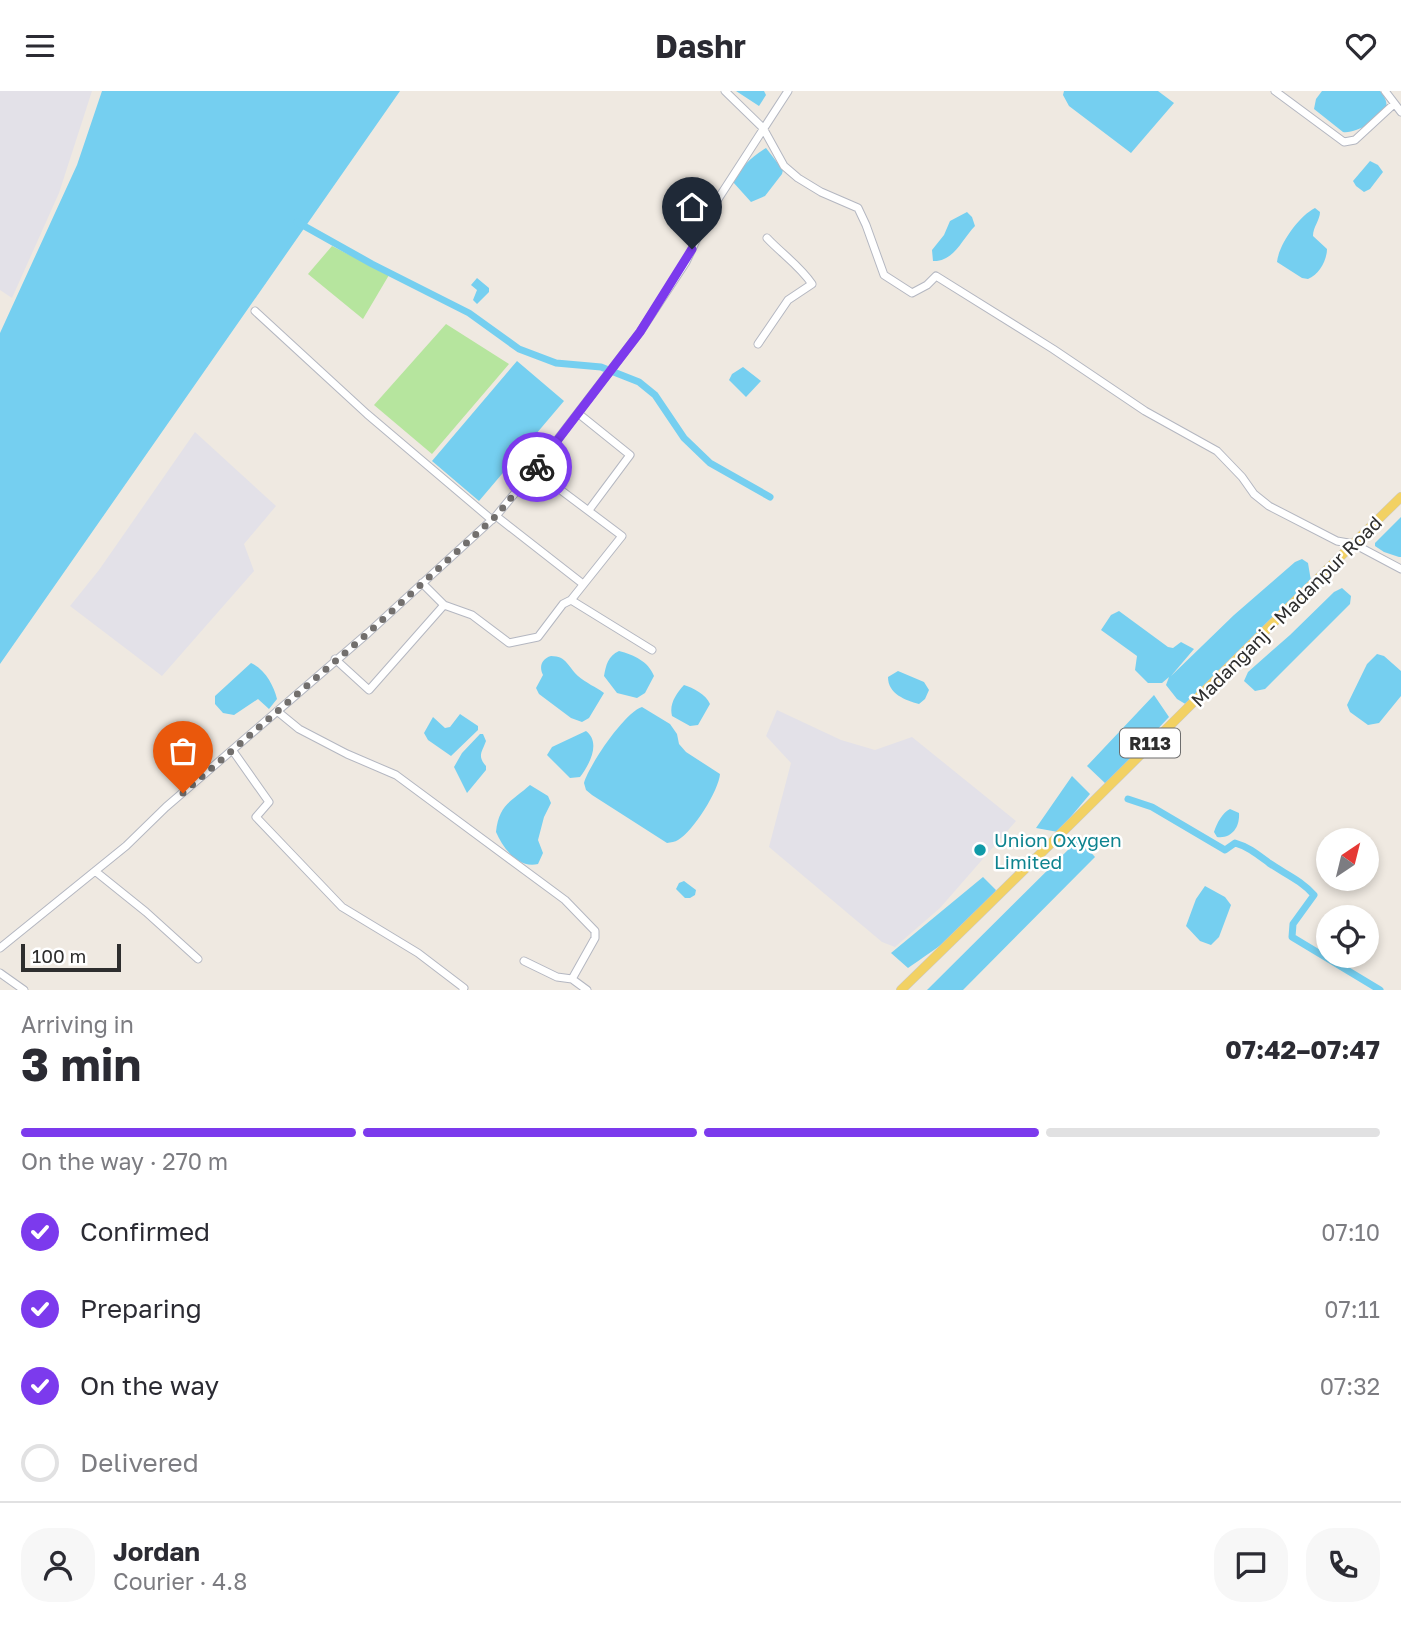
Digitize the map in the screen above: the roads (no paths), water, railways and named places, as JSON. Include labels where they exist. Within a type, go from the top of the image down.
[{"type":"main road","name":"Madanganj - Madanpur Road","points":[[901,990],[1083,814],[1151,742],[1202,695],[1401,497]]},
{"type":"street","points":[[725,91],[762,128],[784,166],[798,179],[858,208],[884,275],[912,293],[936,277],[1053,349],[1145,411],[1217,451],[1254,494],[1269,506],[1337,541],[1354,544],[1401,569]]},
{"type":"street","points":[[0,948],[126,846],[166,807],[233,751],[494,518],[618,363],[686,262],[709,212],[788,91]]},
{"type":"street","points":[[1275,91],[1344,142],[1355,140],[1394,104]]},
{"type":"street","points":[[1385,91],[1401,112]]},
{"type":"street","points":[[758,344],[788,300],[812,284],[799,267],[789,261],[767,238]]},
{"type":"street","points":[[255,311],[367,414],[494,518],[583,584]]},
{"type":"street","points":[[579,414],[630,455],[589,510]]},
{"type":"street","points":[[422,583],[444,605],[472,615],[504,642],[512,643],[538,637],[622,536],[534,470]]},
{"type":"street","points":[[571,600],[652,650]]},
{"type":"street","points":[[335,659],[369,690],[444,605]]},
{"type":"street","points":[[277,711],[299,729],[396,775],[565,900],[595,931],[595,937],[572,979]]},
{"type":"street","points":[[233,751],[269,801],[256,817],[319,885],[342,907],[418,953],[464,988],[463,990]]},
{"type":"street","points":[[94,871],[146,912],[198,959]]},
{"type":"street","points":[[524,961],[556,977],[572,979],[587,990]]},
{"type":"street","points":[[0,973],[24,990]]},
{"type":"water","points":[[102,91],[400,91],[0,664],[0,333],[77,165]]},
{"type":"water","points":[[736,91],[764,91],[766,95],[759,106]]},
{"type":"water","points":[[1064,91],[1158,91],[1174,103],[1131,153],[1069,106],[1063,95]]},
{"type":"water","points":[[1322,91],[1380,91],[1386,100],[1386,107],[1368,125],[1343,132],[1314,109],[1316,99]]},
{"type":"water","points":[[766,148],[783,170],[782,174],[765,196],[751,202],[733,182],[747,163]]},
{"type":"water","points":[[1370,161],[1378,165],[1383,172],[1370,189],[1364,192],[1353,181]]},
{"type":"water","points":[[1315,208],[1320,212],[1313,236],[1327,249],[1327,253],[1319,271],[1308,279],[1277,262],[1291,231]]},
{"type":"water","points":[[967,212],[975,226],[952,254],[933,261],[932,250],[944,235],[950,221]]},
{"type":"water","points":[[477,278],[489,288],[489,292],[477,304],[473,300],[477,290],[471,285]]},
{"type":"water","points":[[517,361],[564,401],[479,501],[432,461]]},
{"type":"water","points":[[743,367],[761,381],[746,397],[729,380],[732,374]]},
{"type":"water","points":[[1401,517],[1399,557],[1384,552],[1375,546],[1375,543]]},
{"type":"water","points":[[1302,559],[1308,563],[1311,581],[1187,705],[1177,699],[1166,685],[1169,677],[1162,683],[1148,683],[1135,670],[1137,656],[1101,630],[1111,615],[1119,611],[1168,647],[1173,648],[1181,642],[1194,649],[1171,676],[1234,615],[1295,562]]},
{"type":"water","points":[[1342,588],[1351,596],[1350,604],[1265,689],[1255,691],[1244,681],[1248,672],[1334,592]]},
{"type":"water","points":[[619,651],[640,659],[654,676],[645,693],[637,698],[617,693],[604,676],[610,658]]},
{"type":"water","points":[[1377,654],[1384,656],[1401,671],[1401,696],[1379,723],[1368,725],[1350,712],[1347,705],[1367,664]]},
{"type":"water","points":[[551,656],[564,660],[584,681],[604,693],[589,718],[582,722],[571,718],[539,694],[536,688],[543,675],[542,664]]},
{"type":"water","points":[[251,663],[261,669],[268,678],[277,699],[269,709],[258,699],[234,715],[223,713],[215,704],[215,696]]},
{"type":"water","points":[[898,671],[924,682],[929,690],[919,704],[903,698],[891,688],[888,677]]},
{"type":"water","points":[[684,685],[702,694],[710,704],[698,725],[690,726],[672,716],[674,699]]},
{"type":"water","points":[[1154,695],[1169,717],[1106,784],[1087,766]]},
{"type":"water","points":[[642,707],[670,724],[677,734],[679,744],[686,752],[720,774],[715,790],[698,820],[684,836],[674,842],[667,843],[592,795],[586,790],[584,783],[608,740],[626,718]]},
{"type":"water","points":[[460,714],[478,726],[478,730],[451,756],[428,740],[424,733],[433,717],[445,728],[450,727]]},
{"type":"water","points":[[586,731],[593,741],[590,760],[580,777],[570,778],[547,755],[552,747]]},
{"type":"water","points":[[483,734],[486,741],[481,757],[486,770],[467,793],[454,767],[462,753]]},
{"type":"water","points":[[1072,776],[1090,794],[1058,832],[1036,828]]},
{"type":"water","points":[[530,785],[548,796],[551,803],[538,840],[543,853],[538,864],[531,865],[512,856],[496,832],[503,809]]},
{"type":"water","points":[[1230,809],[1239,813],[1238,823],[1231,834],[1217,837],[1214,832],[1217,825]]},
{"type":"water","points":[[1079,839],[1095,857],[963,990],[927,990]]},
{"type":"water","points":[[983,877],[996,890],[969,923],[908,968],[891,953]]},
{"type":"water","points":[[684,881],[696,890],[695,895],[690,898],[685,898],[676,889],[679,883]]},
{"type":"water","points":[[1205,886],[1225,897],[1231,905],[1219,937],[1211,945],[1200,941],[1186,926],[1196,899]]},
{"type":"waterway","points":[[297,222],[469,313],[519,349],[556,363],[601,367],[639,382],[655,395],[684,438],[710,463],[770,497]]},
{"type":"waterway","points":[[1128,799],[1152,807],[1225,850],[1235,843],[1245,847],[1304,885],[1314,895],[1293,924],[1292,937],[1380,990]]},
{"type":"place","name":"Union Oxygen Limited","points":[[980,850]]}]
